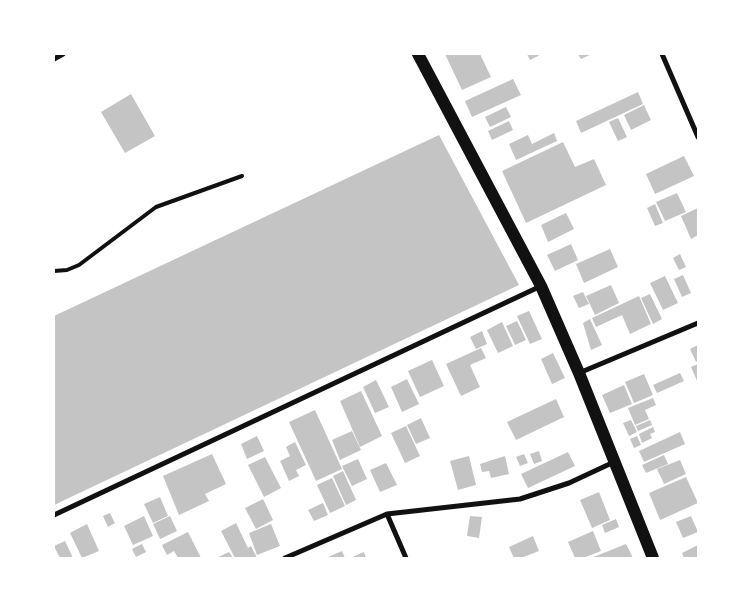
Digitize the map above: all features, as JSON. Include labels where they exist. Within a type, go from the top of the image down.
[{"type":"main road","points":[[418,54],[542,286],[579,373],[652,558]]},
{"type":"street","points":[[54,59],[63,54]]},
{"type":"street","points":[[662,54],[698,137]]},
{"type":"street","points":[[54,515],[542,286]]},
{"type":"street","points":[[579,373],[698,323]]},
{"type":"street","points":[[286,558],[387,514],[520,499],[569,483],[614,462]]},
{"type":"street","points":[[387,514],[406,558]]},
{"type":"lane","points":[[54,271],[67,270],[79,265],[156,207],[242,176]]},
{"type":"building","points":[[445,54],[480,54],[491,77],[462,90]]},
{"type":"building","points":[[527,54],[542,54],[530,60]]},
{"type":"building","points":[[578,54],[592,54],[581,59]]},
{"type":"building","points":[[513,79],[521,95],[472,117],[465,101]]},
{"type":"building","points":[[638,92],[643,104],[581,133],[576,121]]},
{"type":"building","points":[[131,94],[155,136],[125,153],[101,112]]},
{"type":"building","points":[[644,105],[651,120],[631,130],[624,115]]},
{"type":"building","points":[[506,107],[511,117],[490,127],[485,117]]},
{"type":"building","points":[[618,118],[627,137],[618,141],[609,122]]},
{"type":"building","points":[[509,121],[513,130],[492,140],[488,131]]},
{"type":"building","points":[[554,133],[557,141],[516,160],[509,144],[528,135],[532,144]]},
{"type":"building","points":[[439,135],[519,285],[54,505],[54,316]]},
{"type":"building","points":[[563,142],[575,167],[594,159],[606,185],[526,223],[502,171]]},
{"type":"building","points":[[684,156],[694,176],[655,194],[646,174]]},
{"type":"building","points":[[677,193],[686,212],[665,221],[656,202]]},
{"type":"building","points":[[655,204],[663,223],[655,226],[647,208]]},
{"type":"building","points":[[698,208],[698,235],[691,239],[681,216]]},
{"type":"building","points":[[566,213],[574,229],[548,242],[541,225]]},
{"type":"building","points":[[571,244],[578,260],[555,271],[547,255]]},
{"type":"building","points":[[610,249],[618,267],[584,283],[576,264]]},
{"type":"building","points":[[680,254],[686,267],[679,270],[673,258]]},
{"type":"building","points":[[683,275],[691,293],[682,297],[674,279]]},
{"type":"building","points":[[665,276],[678,303],[663,310],[650,283]]},
{"type":"building","points":[[611,285],[619,303],[595,315],[586,296]]},
{"type":"building","points":[[583,292],[589,304],[579,308],[573,296]]},
{"type":"building","points":[[650,294],[662,319],[653,324],[641,298]]},
{"type":"building","points":[[639,296],[651,324],[630,334],[622,315],[596,327],[592,318]]},
{"type":"building","points":[[529,311],[542,339],[530,344],[517,316]]},
{"type":"building","points":[[590,319],[602,345],[591,350],[583,323]]},
{"type":"building","points":[[517,321],[526,340],[515,345],[506,326]]},
{"type":"building","points":[[502,322],[513,346],[498,353],[487,330]]},
{"type":"building","points":[[482,331],[487,344],[476,349],[470,337]]},
{"type":"building","points":[[698,345],[698,361],[696,362],[690,349]]},
{"type":"building","points":[[481,348],[486,358],[470,365],[480,387],[461,396],[446,364]]},
{"type":"building","points":[[553,353],[565,378],[552,384],[541,359]]},
{"type":"building","points":[[432,360],[444,386],[420,397],[408,371]]},
{"type":"building","points":[[698,364],[698,383],[691,367]]},
{"type":"building","points":[[680,373],[684,381],[657,393],[653,385]]},
{"type":"building","points":[[644,374],[653,395],[634,403],[625,382]]},
{"type":"building","points":[[407,379],[419,404],[402,412],[391,387]]},
{"type":"building","points":[[376,380],[389,407],[375,413],[363,387]]},
{"type":"building","points":[[624,385],[632,404],[610,413],[602,395]]},
{"type":"building","points":[[361,391],[382,436],[360,447],[340,401]]},
{"type":"building","points":[[653,398],[656,405],[645,410],[649,419],[635,425],[628,408]]},
{"type":"building","points":[[556,399],[564,417],[516,440],[507,422]]},
{"type":"building","points":[[315,410],[342,469],[316,481],[289,422]]},
{"type":"building","points":[[421,418],[430,438],[416,444],[407,425]]},
{"type":"building","points":[[631,420],[637,432],[629,436],[623,423]]},
{"type":"building","points":[[650,420],[652,425],[638,431],[636,426]]},
{"type":"building","points":[[406,426],[420,456],[405,463],[391,433]]},
{"type":"building","points":[[653,427],[655,432],[650,434],[652,438],[642,443],[639,434]]},
{"type":"building","points":[[352,431],[361,450],[340,460],[332,440]]},
{"type":"building","points":[[680,432],[685,444],[644,462],[639,451]]},
{"type":"building","points":[[257,436],[264,451],[247,459],[241,444]]},
{"type":"building","points":[[637,436],[641,445],[634,448],[630,439]]},
{"type":"building","points":[[295,442],[306,465],[296,470],[299,476],[289,481],[280,461],[290,456],[286,447]]},
{"type":"building","points":[[539,451],[542,461],[534,464],[530,454]]},
{"type":"building","points":[[568,452],[575,466],[528,488],[521,474]]},
{"type":"building","points":[[212,454],[226,484],[205,494],[209,501],[179,515],[163,476]]},
{"type":"building","points":[[524,454],[528,463],[520,466],[516,457]]},
{"type":"building","points":[[664,455],[668,464],[646,473],[642,465]]},
{"type":"building","points":[[469,456],[476,485],[458,490],[450,461]]},
{"type":"building","points":[[505,456],[509,474],[491,478],[489,471],[482,472],[480,464]]},
{"type":"building","points":[[265,457],[281,488],[264,497],[248,465]]},
{"type":"building","points":[[358,459],[367,479],[352,486],[342,466]]},
{"type":"building","points":[[680,460],[686,474],[664,484],[657,469]]},
{"type":"building","points":[[386,463],[397,485],[380,492],[370,470]]},
{"type":"building","points":[[343,471],[356,500],[346,505],[333,476]]},
{"type":"building","points":[[686,477],[698,503],[660,520],[649,493]]},
{"type":"building","points":[[332,478],[345,506],[330,513],[317,485]]},
{"type":"building","points":[[599,492],[610,520],[592,528],[580,500]]},
{"type":"building","points":[[160,497],[168,516],[153,523],[144,504]]},
{"type":"building","points":[[263,499],[273,520],[256,529],[245,508]]},
{"type":"building","points":[[323,503],[328,515],[314,521],[308,510]]},
{"type":"building","points":[[110,513],[115,523],[108,527],[103,516]]},
{"type":"building","points":[[144,516],[153,536],[133,545],[124,526]]},
{"type":"building","points":[[170,516],[177,531],[160,539],[153,524]]},
{"type":"building","points":[[470,516],[482,517],[479,538],[467,536]]},
{"type":"building","points":[[691,516],[698,532],[683,538],[676,522]]},
{"type":"building","points":[[616,519],[619,527],[605,533],[602,525]]},
{"type":"building","points":[[236,523],[248,548],[251,546],[257,558],[235,558],[221,531]]},
{"type":"building","points":[[87,524],[99,551],[82,558],[70,533]]},
{"type":"building","points":[[271,524],[280,546],[257,555],[249,533]]},
{"type":"building","points":[[593,531],[601,551],[583,558],[575,558],[568,542]]},
{"type":"building","points":[[188,532],[201,558],[178,558],[174,551],[167,555],[162,545]]},
{"type":"building","points":[[533,536],[539,551],[521,558],[514,558],[509,547]]},
{"type":"building","points":[[65,541],[73,558],[60,558],[54,546]]},
{"type":"building","points":[[142,544],[146,552],[136,557],[132,549]]},
{"type":"building","points":[[626,544],[633,558],[591,558]]},
{"type":"building","points":[[698,545],[698,558],[684,558],[682,553]]},
{"type":"building","points":[[342,551],[345,558],[326,558]]},
{"type":"building","points":[[229,552],[233,558],[216,558]]},
{"type":"building","points":[[364,552],[366,558],[350,558]]}]
